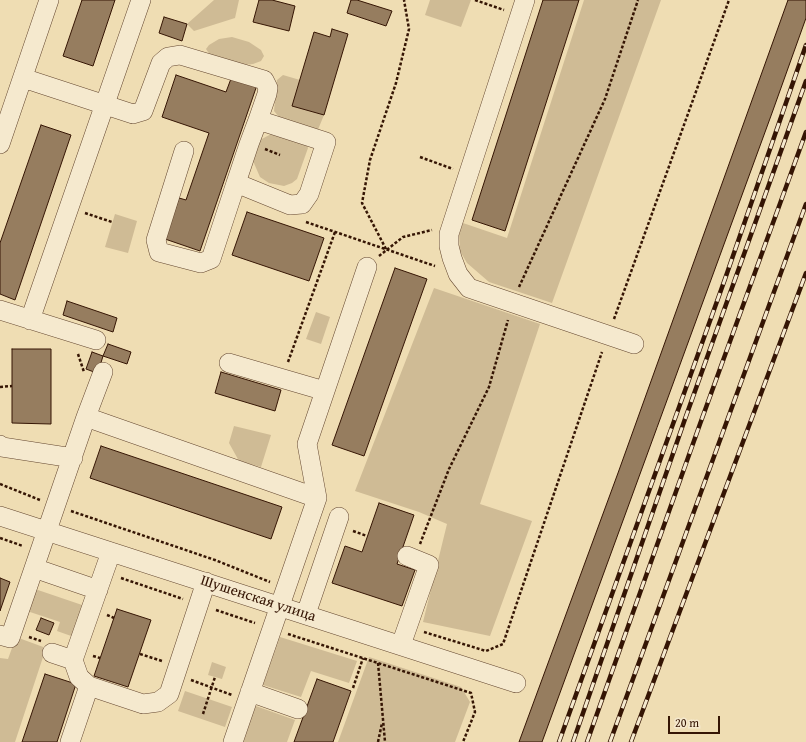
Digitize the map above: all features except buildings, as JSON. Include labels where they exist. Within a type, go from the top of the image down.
[{"type":"street","points":[[0,144],[49,0]]},
{"type":"street","points":[[30,320],[141,0]]},
{"type":"street","points":[[523,8],[449,234],[449,246],[458,274],[469,288],[634,344]]},
{"type":"street","points":[[23,78],[133,114],[143,111],[161,63],[168,57],[180,55],[264,80],[268,88],[267,94],[211,258],[201,263],[159,252],[156,240],[184,151]]},
{"type":"street","points":[[236,184],[290,205],[302,204],[309,194],[326,142],[258,120]]},
{"type":"street","points":[[233,742],[317,498],[307,444],[367,267]]},
{"type":"street","points":[[0,310],[96,340]]},
{"type":"street","points":[[228,363],[282,377],[325,391]]},
{"type":"street","points":[[6,633],[34,568],[46,530],[56,506],[103,372]]},
{"type":"street","points":[[86,417],[317,498]]},
{"type":"street","points":[[0,445],[2,447],[73,458]]},
{"type":"street","name":"Шушенская улица","points":[[0,516],[516,683]]},
{"type":"street","points":[[306,614],[339,517]]},
{"type":"street","points":[[111,552],[73,660],[79,677],[89,686],[143,704],[158,702],[169,694],[206,582]]},
{"type":"street","points":[[401,645],[429,565],[410,557]]},
{"type":"street","points":[[34,568],[98,590]]},
{"type":"street","points":[[48,648],[73,660]]},
{"type":"street","points":[[70,742],[89,686]]},
{"type":"street","points":[[249,696],[298,709]]},
{"type":"path","points":[[386,250],[362,203],[370,160],[396,83],[409,28],[404,0]]},
{"type":"path","points":[[474,0],[523,8]]},
{"type":"path","points":[[410,557],[449,469],[490,387],[512,302],[605,100],[638,0]]},
{"type":"path","points":[[420,157],[455,170]]},
{"type":"path","points":[[328,229],[458,274]]},
{"type":"path","points":[[367,267],[403,237],[425,231],[436,230]]},
{"type":"path","points":[[282,377],[335,232]]},
{"type":"path","points":[[70,332],[93,399]]},
{"type":"path","points":[[0,387],[12,386]]},
{"type":"path","points":[[0,484],[56,506]]},
{"type":"path","points":[[0,538],[30,548]]},
{"type":"path","points":[[114,576],[189,601]]},
{"type":"path","points":[[212,608],[272,629],[471,693],[475,712],[463,742]]},
{"type":"path","points":[[6,633],[48,648]]},
{"type":"path","points":[[140,654],[211,687],[249,696]]},
{"type":"path","points":[[353,688],[363,658]]},
{"type":"path","points":[[378,663],[385,742]]},
{"type":"path","points":[[203,714],[215,677]]},
{"type":"path","points":[[378,742],[382,718]]},
{"type":"shaded area","points":[[214,0],[239,0],[235,18],[194,31],[187,24]]},
{"type":"shaded area","points":[[430,0],[471,0],[461,27],[425,15]]},
{"type":"shaded area","points":[[584,0],[661,0],[552,303],[489,282],[467,263],[460,251],[459,235],[463,223],[507,238]]},
{"type":"shaded area","points":[[232,37],[249,42],[261,50],[264,56],[261,61],[244,65],[210,55],[206,49],[209,45],[219,39]]},
{"type":"shaded area","points":[[283,75],[300,80],[324,115],[317,132],[279,117],[274,111],[277,80]]},
{"type":"shaded area","points":[[273,133],[305,142],[308,148],[297,179],[284,186],[269,183],[260,177],[253,161],[260,140]]},
{"type":"shaded area","points":[[115,214],[137,221],[128,253],[105,247]]},
{"type":"shaded area","points":[[434,288],[540,324],[480,504],[532,521],[490,636],[423,622],[447,524],[419,512],[355,491]]},
{"type":"shaded area","points":[[316,312],[330,317],[321,344],[306,339]]},
{"type":"shaded area","points":[[234,426],[271,435],[261,467],[239,461],[229,443]]},
{"type":"shaded area","points":[[35,589],[85,606],[74,637],[57,631],[60,622],[27,611]]},
{"type":"shaded area","points":[[16,637],[46,648],[15,742],[0,742],[0,658],[8,659]]},
{"type":"shaded area","points":[[280,637],[357,661],[349,683],[311,671],[301,697],[263,685]]},
{"type":"shaded area","points":[[369,657],[461,687],[470,702],[455,742],[338,742]]},
{"type":"shaded area","points":[[212,662],[226,667],[222,679],[208,675]]},
{"type":"shaded area","points":[[185,691],[232,707],[225,727],[178,711]]},
{"type":"shaded area","points":[[253,705],[295,720],[287,742],[240,742]]},
{"type":"railway","points":[[559,742],[725,279],[806,45]]},
{"type":"railway","points":[[573,742],[685,419],[806,81]]},
{"type":"railway","points":[[587,742],[806,132]]},
{"type":"railway","points":[[610,742],[806,204]]},
{"type":"railway","points":[[631,742],[806,273]]}]
